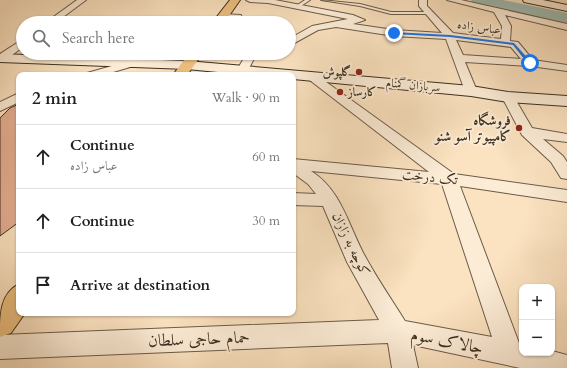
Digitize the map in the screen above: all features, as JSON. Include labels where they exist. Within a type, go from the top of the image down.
[{"type":"main road","points":[[223,16],[235,0]]},
{"type":"main road","points":[[183,70],[191,60]]},
{"type":"main road","points":[[0,323],[16,301]]},
{"type":"street","points":[[60,16],[82,0]]},
{"type":"street","points":[[250,0],[297,7],[361,20],[315,28],[296,39]]},
{"type":"street","name":"عباس زاده","points":[[423,0],[423,6],[450,36],[504,44],[514,44],[530,63]]},
{"type":"street","points":[[452,0],[567,27]]},
{"type":"street","points":[[528,0],[567,8]]},
{"type":"street","points":[[499,10],[514,4]]},
{"type":"street","points":[[499,10],[506,23],[508,34],[504,44]]},
{"type":"street","points":[[336,24],[394,33],[450,36],[471,91]]},
{"type":"street","points":[[0,58],[16,47]]},
{"type":"street","name":"سربازان گمنام","points":[[0,58],[16,57]]},
{"type":"street","points":[[459,58],[530,63],[567,68]]},
{"type":"street","name":"سربازان گمنام","points":[[99,60],[183,70],[243,70],[255,72]]},
{"type":"street","points":[[243,70],[248,60]]},
{"type":"street","points":[[102,72],[133,63]]},
{"type":"street","name":"سربازان گمنام","points":[[296,75],[471,91],[508,97],[567,101]]},
{"type":"street","points":[[310,76],[449,179],[510,353]]},
{"type":"street","points":[[508,97],[527,132],[557,159],[567,174]]},
{"type":"street","points":[[0,107],[16,99]]},
{"type":"street","points":[[527,132],[567,138]]},
{"type":"street","name":"تک درخت","points":[[296,165],[449,179],[567,196]]},
{"type":"street","name":"کوچه به زازان","points":[[296,167],[314,180],[330,200],[357,262],[398,331]]},
{"type":"street","points":[[296,199],[330,200]]},
{"type":"street","points":[[398,331],[405,368]]},
{"type":"street","name":"چالاک سوم","points":[[398,331],[510,353],[567,368]]},
{"type":"street","name":"حمام حاجی سلطان","points":[[0,347],[398,331]]},
{"type":"lane","points":[[297,7],[308,0]]},
{"type":"lane","points":[[323,0],[360,5],[391,13],[429,13]]},
{"type":"building","points":[[16,105],[16,224],[0,236],[0,118],[10,108]]},
{"type":"waterway","points":[[479,0],[567,19]]},
{"type":"place","name":"گلپوش","points":[[359,72]]},
{"type":"place","name":"کارساز","points":[[340,92]]},
{"type":"place","name":"فروشگاه کامپیوتر آسو شنو","points":[[519,128]]},
{"type":"route","points":[[394,33],[450,36],[504,44],[514,44],[530,63]]}]
